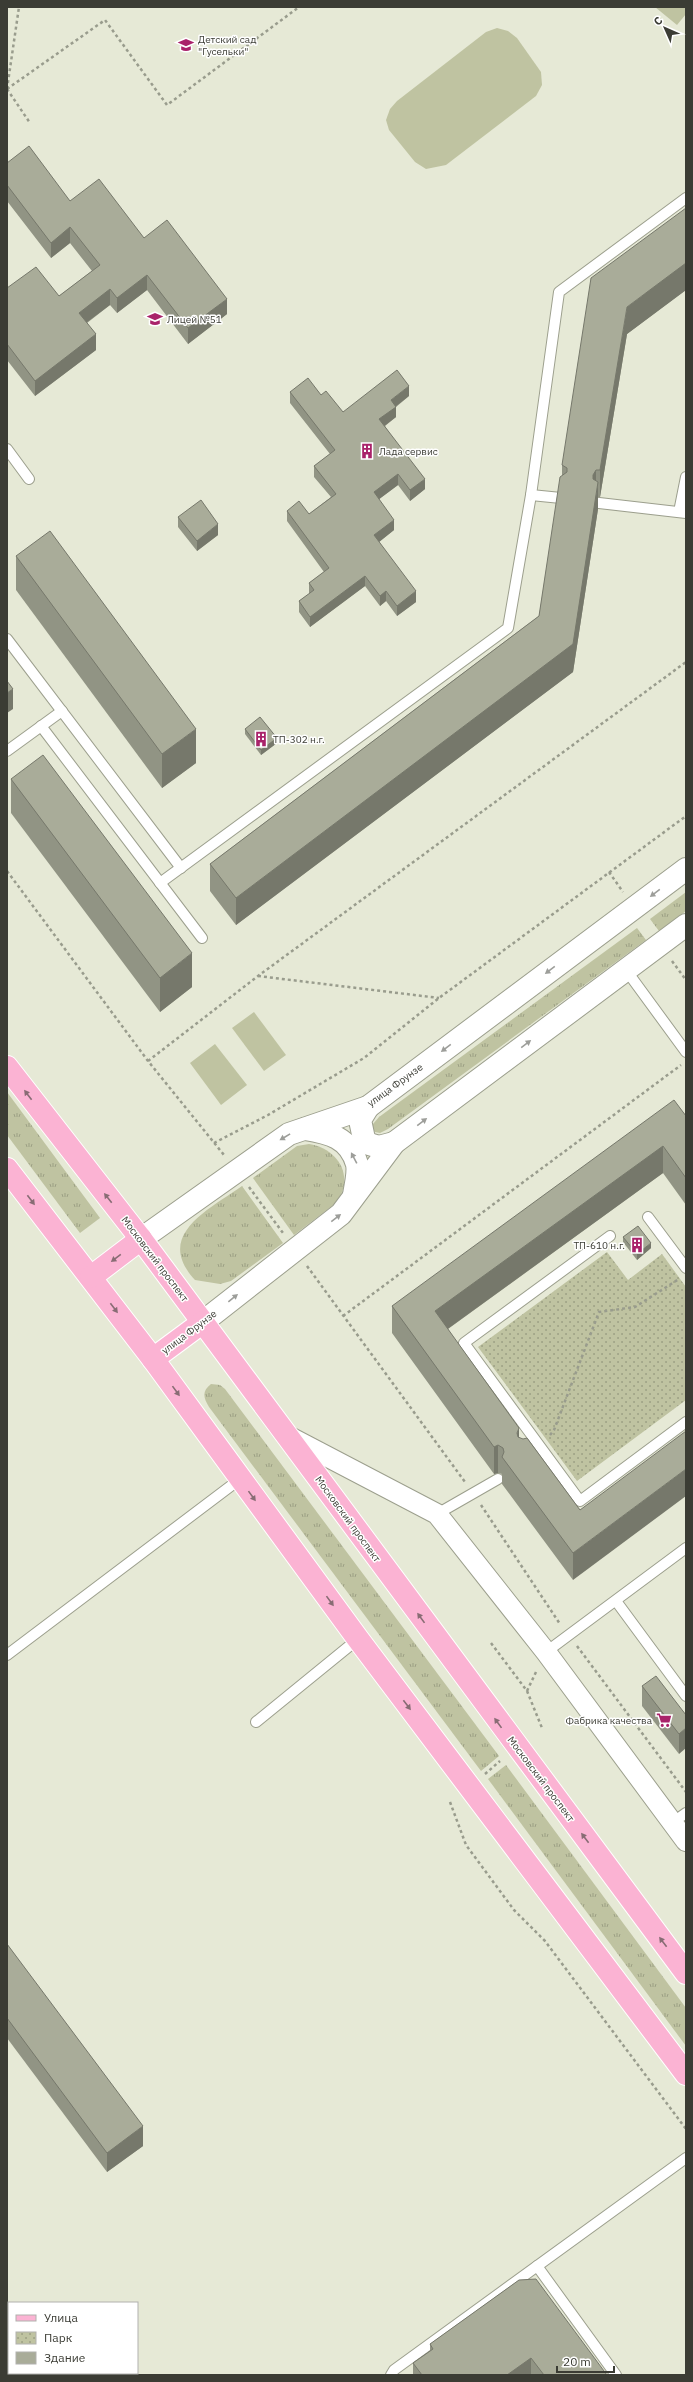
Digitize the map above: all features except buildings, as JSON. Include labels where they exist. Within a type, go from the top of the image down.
[{"type":"main road","name":"улица Фрунзе","points":[[91,1277],[289,1134],[368,1107],[686,869]]},
{"type":"main road","name":"улица Фрунзе","points":[[153,1359],[203,1322],[341,1214],[394,1143],[686,925]]},
{"type":"main road","name":"Московский проспект","points":[[7,1067],[203,1322],[686,1973]]},
{"type":"main road","points":[[368,1107],[360,1120],[364,1139],[370,1144],[379,1147],[394,1143]]},
{"type":"main road","points":[[305,1129],[331,1133],[347,1146],[358,1165],[354,1196]]},
{"type":"main road","points":[[7,1169],[153,1359],[358,1638],[686,2074]]},
{"type":"street","points":[[286,1435],[437,1514],[679,1818],[686,1841]]},
{"type":"lane","points":[[160,883],[508,628],[531,495],[559,292],[686,198]]},
{"type":"lane","points":[[7,449],[29,479]]},
{"type":"lane","points":[[600,503],[683,512],[686,477]]},
{"type":"lane","points":[[531,495],[561,498]]},
{"type":"lane","points":[[7,638],[181,868]]},
{"type":"lane","points":[[7,751],[62,712]]},
{"type":"lane","points":[[41,726],[202,938]]},
{"type":"lane","points":[[626,970],[686,1052]]},
{"type":"lane","points":[[648,1217],[686,1268]]},
{"type":"lane","points":[[610,1236],[464,1343],[580,1501],[686,1422]]},
{"type":"lane","points":[[529,1455],[540,1447]]},
{"type":"lane","points":[[7,1654],[240,1479]]},
{"type":"lane","points":[[437,1514],[498,1479]]},
{"type":"lane","points":[[546,1652],[686,1548]]},
{"type":"lane","points":[[616,1601],[686,1696]]},
{"type":"lane","points":[[256,1722],[358,1638]]},
{"type":"lane","points":[[391,2375],[394,2370],[686,2158]]},
{"type":"lane","points":[[536,2266],[616,2375]]},
{"type":"path","points":[[19,7],[7,89],[30,123]]},
{"type":"path","points":[[7,89],[105,20],[166,105],[299,7]]},
{"type":"path","points":[[7,871],[148,1061],[258,976],[686,662]]},
{"type":"path","points":[[214,1143],[364,1058],[439,998],[686,816]]},
{"type":"path","points":[[258,976],[439,998]]},
{"type":"path","points":[[686,1061],[343,1316],[473,1493],[569,1636],[686,1792]]},
{"type":"path","points":[[540,1447],[554,1430],[599,1312],[635,1307],[680,1278]]},
{"type":"path","points":[[491,1643],[527,1691],[542,1728]]},
{"type":"path","points":[[484,1775],[500,1761]]},
{"type":"path","points":[[450,1802],[466,1845],[514,1910],[545,1941],[686,2129]]},
{"type":"green space","points":[[655,7],[686,7],[686,14],[677,25]]},
{"type":"green space","points":[[497,28],[508,31],[517,38],[541,72],[542,85],[536,96],[446,165],[426,169],[415,162],[389,130],[386,120],[390,109],[397,101],[486,32]]},
{"type":"green space","points":[[686,892],[686,911],[659,931],[650,919]]},
{"type":"green space","points":[[637,928],[646,940],[388,1129],[380,1133],[375,1132],[372,1129],[373,1124],[379,1117]]},
{"type":"green space","points":[[254,1012],[286,1055],[264,1071],[232,1028]]},
{"type":"green space","points":[[215,1044],[247,1085],[221,1105],[190,1063]]},
{"type":"green space","points":[[7,1092],[100,1218],[80,1233],[7,1135]]},
{"type":"green space","points":[[309,1144],[320,1147],[336,1158],[344,1174],[344,1184],[342,1193],[336,1203],[294,1235],[253,1178],[297,1146]]},
{"type":"green space","points":[[242,1186],[283,1243],[231,1281],[220,1284],[195,1280],[184,1264],[180,1250],[183,1237],[191,1225],[202,1214]]},
{"type":"green space","points":[[607,1252],[628,1280],[662,1254],[686,1287],[686,1400],[577,1481],[478,1347]]},
{"type":"green space","points":[[211,1384],[220,1385],[225,1389],[499,1756],[481,1771],[209,1407],[204,1394],[206,1389]]},
{"type":"green space","points":[[506,1765],[686,2008],[686,2046],[488,1779]]},
{"type":"place","name":"Детский сад \"Гусельки\"","points":[[186,45]]},
{"type":"place","name":"Лицей №51","points":[[155,319]]},
{"type":"place","name":"Лада сервис","points":[[367,451]]},
{"type":"place","name":"ТП-302 н.г.","points":[[261,739]]},
{"type":"place","name":"ТП-610 н.г.","points":[[637,1245]]},
{"type":"place","name":"Фабрика качества","points":[[664,1720]]}]
